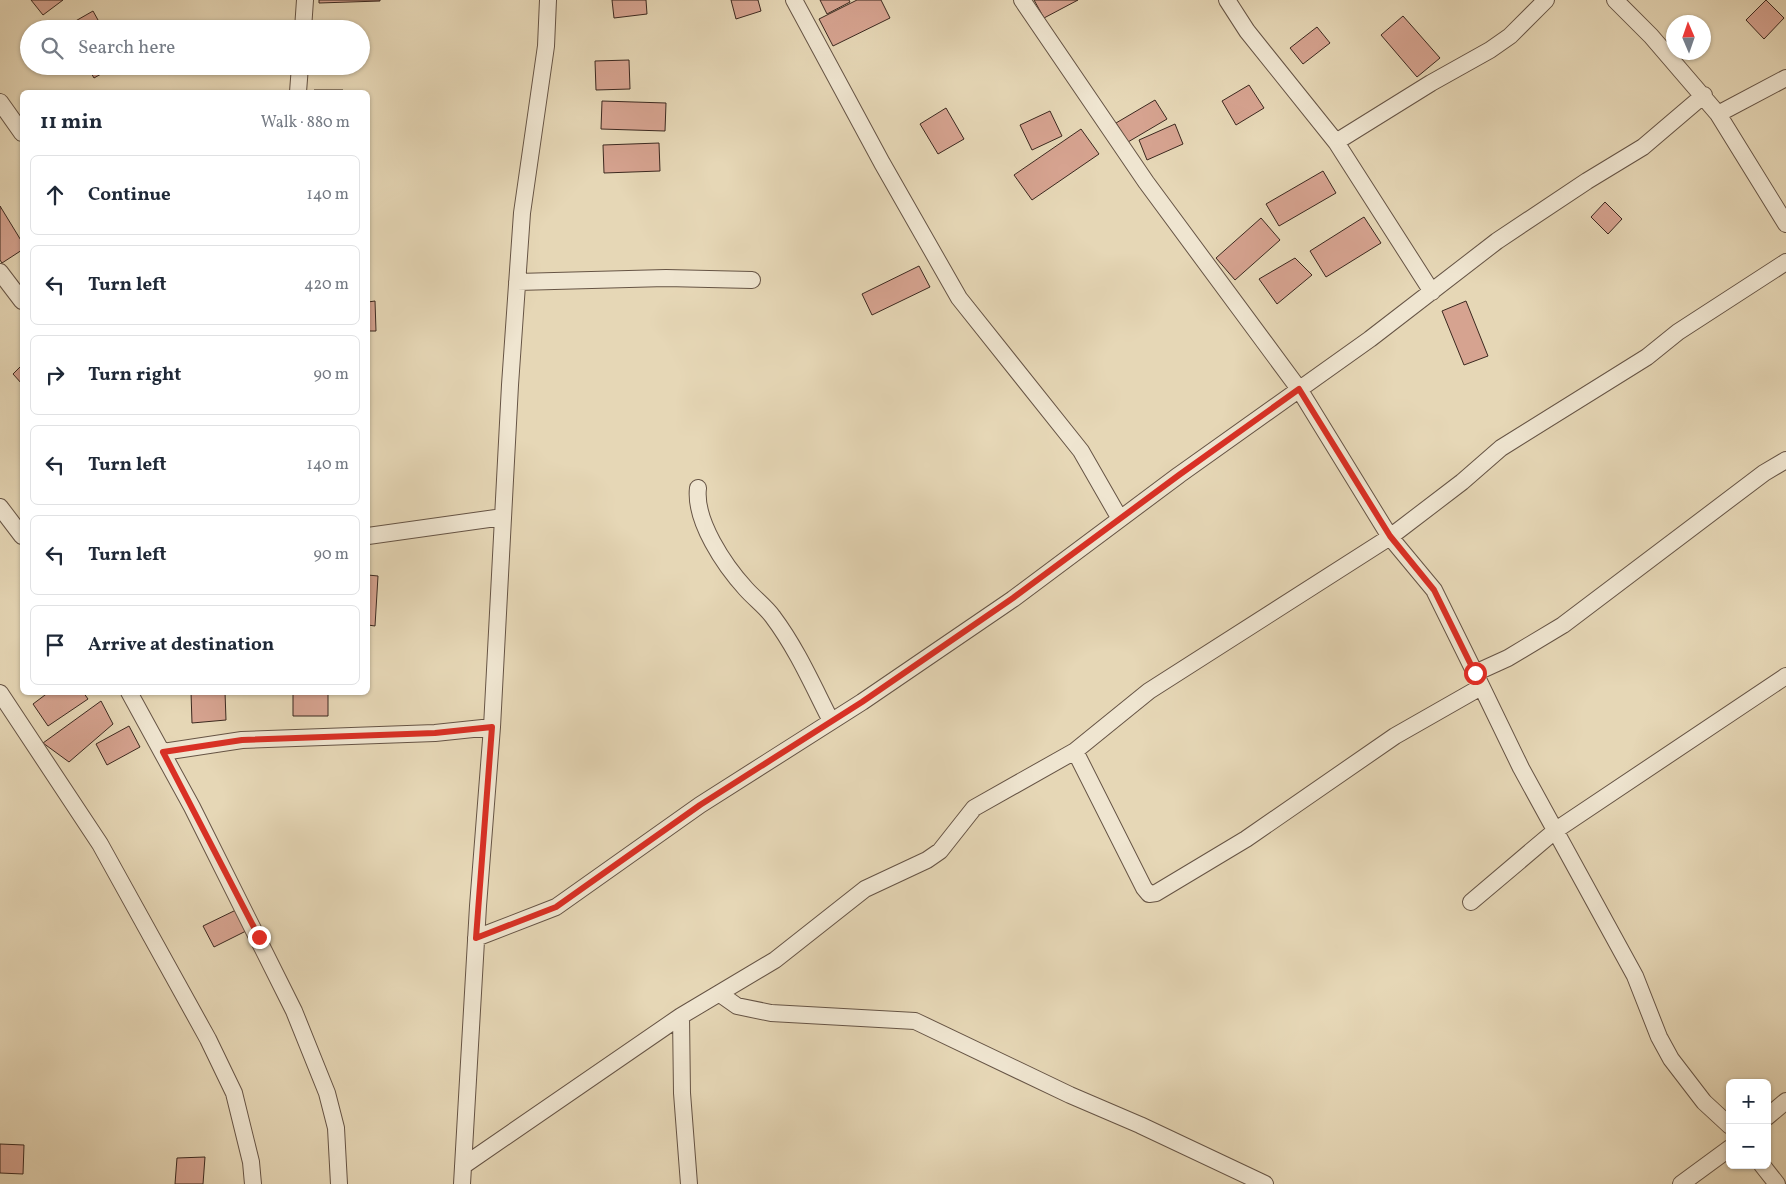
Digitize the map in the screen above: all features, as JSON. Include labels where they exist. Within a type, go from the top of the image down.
[{"type":"street","points":[[304,20],[305,0]]},
{"type":"street","points":[[462,1184],[476,938],[492,727],[522,213],[546,46],[548,0]]},
{"type":"street","points":[[794,0],[958,298],[1081,451],[1120,519]]},
{"type":"street","points":[[1022,0],[1146,182],[1299,389],[1390,536],[1434,590],[1521,768],[1635,976],[1659,1037],[1671,1059],[1704,1102],[1728,1124]]},
{"type":"street","points":[[1227,0],[1247,31],[1336,142],[1432,292]]},
{"type":"street","points":[[1336,142],[1431,83],[1490,50],[1510,36],[1546,0]]},
{"type":"street","points":[[1615,0],[1651,36],[1704,95],[1718,114],[1786,224]]},
{"type":"street","points":[[298,90],[299,75]]},
{"type":"street","points":[[1718,114],[1786,78]]},
{"type":"street","points":[[476,938],[556,907],[700,805],[831,722],[1013,598],[1432,292],[1524,222],[1643,147],[1704,95]]},
{"type":"street","points":[[0,102],[20,130]]},
{"type":"street","points":[[463,1166],[681,1016],[775,960],[865,889],[927,860],[940,851],[974,808],[1076,751],[1149,691],[1390,536],[1462,482],[1501,448],[1647,357],[1678,332],[1786,262]]},
{"type":"street","points":[[0,272],[20,298]]},
{"type":"street","points":[[517,282],[666,278],[752,280]]},
{"type":"street","points":[[1076,751],[1144,888],[1149,894],[1156,894],[1246,839],[1508,658],[1563,626],[1764,472],[1786,460]]},
{"type":"street","points":[[698,488],[698,509],[717,550],[745,588],[772,616],[800,660],[831,722]]},
{"type":"street","points":[[0,507],[20,533]]},
{"type":"street","points":[[370,536],[503,517]]},
{"type":"street","points":[[1471,902],[1556,830],[1786,676]]},
{"type":"street","points":[[0,693],[100,844],[208,1040],[234,1093],[251,1162],[253,1184]]},
{"type":"street","points":[[131,695],[163,752],[259,937],[294,1011],[324,1084],[336,1128],[339,1184]]},
{"type":"street","points":[[163,752],[242,740],[435,733],[492,727]]},
{"type":"street","points":[[720,994],[737,1006],[771,1014],[915,1021],[1070,1095],[1140,1125],[1265,1184]]},
{"type":"street","points":[[681,1016],[682,1093],[689,1184]]},
{"type":"street","points":[[1771,1114],[1786,1101]]},
{"type":"street","points":[[1682,1184],[1726,1151]]},
{"type":"street","points":[[1765,1169],[1777,1184]]},
{"type":"building","points":[[31,0],[63,0],[43,15]]},
{"type":"building","points":[[319,0],[380,0],[380,1],[319,3]]},
{"type":"building","points":[[612,0],[646,0],[647,14],[614,18]]},
{"type":"building","points":[[731,0],[758,0],[761,11],[736,19]]},
{"type":"building","points":[[820,0],[849,0],[850,2],[827,14]]},
{"type":"building","points":[[857,0],[881,0],[890,18],[833,46],[819,19]]},
{"type":"building","points":[[1034,0],[1078,0],[1044,18]]},
{"type":"building","points":[[1766,0],[1784,18],[1764,39],[1746,20]]},
{"type":"building","points":[[93,11],[98,20],[77,20]]},
{"type":"building","points":[[1403,16],[1440,58],[1417,77],[1381,35]]},
{"type":"building","points":[[1317,27],[1330,43],[1303,64],[1290,48]]},
{"type":"building","points":[[629,60],[630,89],[596,90],[595,61]]},
{"type":"building","points":[[1249,85],[1264,108],[1236,125],[1222,101]]},
{"type":"building","points":[[1155,100],[1167,119],[1128,142],[1116,123]]},
{"type":"building","points":[[602,101],[666,103],[665,131],[601,129]]},
{"type":"building","points":[[946,108],[964,139],[938,154],[920,124]]},
{"type":"building","points":[[1050,111],[1062,136],[1032,150],[1020,125]]},
{"type":"building","points":[[1175,124],[1183,144],[1147,160],[1139,140]]},
{"type":"building","points":[[1081,129],[1099,154],[1032,200],[1014,175]]},
{"type":"building","points":[[659,143],[660,171],[604,173],[603,145]]},
{"type":"building","points":[[1323,171],[1336,193],[1279,226],[1266,204]]},
{"type":"building","points":[[1605,202],[1622,219],[1608,234],[1591,217]]},
{"type":"building","points":[[0,206],[20,239],[20,251],[2,263],[0,260]]},
{"type":"building","points":[[1364,217],[1381,243],[1326,277],[1310,251]]},
{"type":"building","points":[[1261,218],[1280,240],[1235,280],[1216,258]]},
{"type":"building","points":[[1295,258],[1312,275],[1277,304],[1259,279]]},
{"type":"building","points":[[919,266],[930,287],[872,315],[862,294]]},
{"type":"building","points":[[375,301],[376,331],[370,331],[370,302]]},
{"type":"building","points":[[1466,301],[1488,356],[1464,365],[1442,311]]},
{"type":"building","points":[[20,367],[20,382],[13,374]]},
{"type":"building","points":[[370,575],[378,576],[375,626],[370,625]]},
{"type":"building","points":[[45,695],[85,695],[88,699],[48,726],[33,704]]},
{"type":"building","points":[[191,695],[225,695],[226,720],[192,723]]},
{"type":"building","points":[[293,695],[328,695],[328,716],[293,716]]},
{"type":"building","points":[[101,701],[113,724],[69,762],[43,743]]},
{"type":"building","points":[[129,726],[140,747],[107,765],[96,744]]},
{"type":"building","points":[[238,909],[248,930],[214,947],[203,926]]},
{"type":"building","points":[[0,1144],[24,1145],[23,1174],[0,1173]]},
{"type":"building","points":[[205,1157],[203,1184],[175,1184],[177,1158]]},
{"type":"route","points":[[259,937],[163,752],[242,740],[435,733],[492,727],[476,938],[556,907],[700,805],[862,702],[1013,598],[1299,389],[1390,536],[1434,590],[1475,673]]}]
